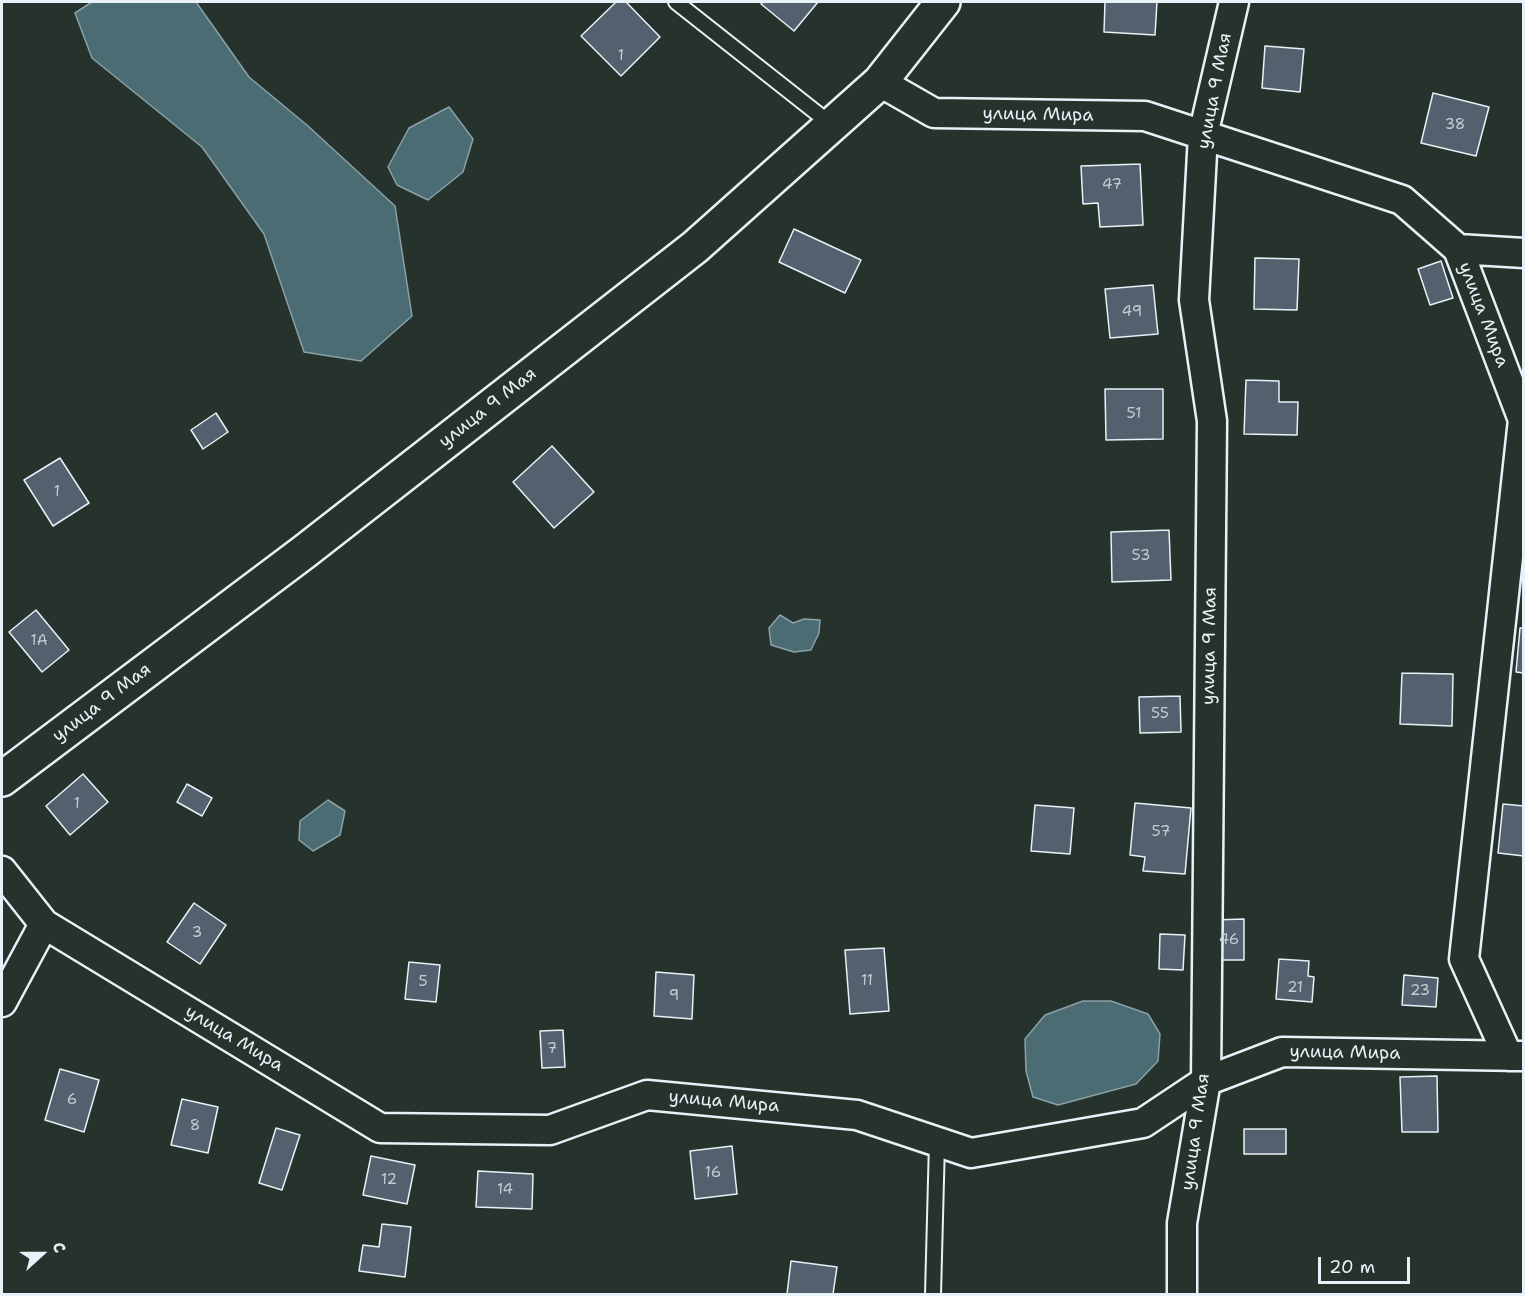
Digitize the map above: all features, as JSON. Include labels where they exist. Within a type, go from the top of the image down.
[{"type":"main road","name":"улица 9 Мая","points":[[2,779],[304,552],[686,254],[880,82],[943,2]]},
{"type":"street","name":"улица 9 Мая","points":[[1182,1294],[1182,1223],[1206,1081],[1212,421],[1194,300],[1203,135],[1234,2]]},
{"type":"street","name":"улица Мира","points":[[2,871],[44,924],[380,1128],[550,1130],[647,1095],[857,1115],[971,1153],[1143,1122],[1206,1081],[1282,1052],[1516,1056],[1464,959],[1523,420],[1458,249],[1401,200],[1145,116],[934,113],[880,82]]},
{"type":"street","points":[[1458,249],[1524,253]]},
{"type":"street","points":[[2,1002],[44,924]]},
{"type":"lane","points":[[676,2],[832,125]]},
{"type":"lane","points":[[933,1294],[937,1142]]},
{"type":"water","points":[[92,2],[196,2],[249,77],[308,126],[395,206],[412,316],[361,361],[304,352],[264,234],[202,147],[92,58],[75,13]]},
{"type":"water","points":[[449,107],[473,139],[463,172],[428,200],[397,185],[388,167],[409,128]]},
{"type":"water","points":[[780,615],[793,623],[804,619],[820,620],[819,633],[811,650],[794,652],[771,645],[769,628]]},
{"type":"water","points":[[328,800],[345,811],[340,835],[313,851],[299,840],[300,821]]},
{"type":"water","points":[[1083,1001],[1111,1001],[1148,1014],[1160,1034],[1158,1061],[1136,1084],[1058,1105],[1033,1097],[1026,1071],[1025,1039],[1045,1015]]},
{"type":"building","points":[[616,2],[626,2],[660,37],[621,76],[581,36]]},
{"type":"building","points":[[763,2],[818,2],[794,31],[761,4]]},
{"type":"building","points":[[1105,2],[1157,2],[1155,35],[1104,32]]},
{"type":"building","points":[[1265,46],[1304,49],[1300,92],[1262,88]]},
{"type":"building","points":[[1433,93],[1489,107],[1476,156],[1421,143]]},
{"type":"building","points":[[1140,164],[1143,225],[1100,227],[1098,203],[1083,204],[1081,166]]},
{"type":"building","points":[[794,229],[861,260],[845,293],[779,262]]},
{"type":"building","points":[[1255,258],[1299,259],[1297,310],[1254,309]]},
{"type":"building","points":[[1441,261],[1453,298],[1430,305],[1418,269]]},
{"type":"building","points":[[1153,285],[1158,334],[1110,338],[1105,289]]},
{"type":"building","points":[[1246,380],[1279,381],[1279,402],[1298,402],[1297,435],[1244,434]]},
{"type":"building","points":[[1105,389],[1163,389],[1163,439],[1106,440]]},
{"type":"building","points":[[216,413],[228,432],[203,449],[191,430]]},
{"type":"building","points":[[552,446],[594,492],[554,528],[513,482]]},
{"type":"building","points":[[60,458],[89,503],[53,526],[24,480]]},
{"type":"building","points":[[1169,530],[1171,580],[1112,582],[1111,532]]},
{"type":"building","points":[[36,610],[69,650],[42,672],[9,632]]},
{"type":"building","points":[[1520,628],[1524,628],[1524,673],[1516,672]]},
{"type":"building","points":[[1402,673],[1453,674],[1452,726],[1400,724]]},
{"type":"building","points":[[1180,696],[1181,732],[1140,733],[1139,697]]},
{"type":"building","points":[[83,774],[108,802],[70,835],[46,806]]},
{"type":"building","points":[[187,784],[212,798],[202,816],[177,802]]},
{"type":"building","points":[[1135,803],[1191,808],[1185,874],[1143,871],[1145,857],[1130,855]]},
{"type":"building","points":[[1503,804],[1524,806],[1524,856],[1498,853]]},
{"type":"building","points":[[1035,805],[1074,808],[1070,854],[1031,851]]},
{"type":"building","points":[[194,903],[226,925],[200,964],[167,942]]},
{"type":"building","points":[[1244,919],[1244,960],[1214,960],[1214,920]]},
{"type":"building","points":[[1160,934],[1185,935],[1183,970],[1159,969]]},
{"type":"building","points":[[884,948],[889,1011],[850,1014],[845,950]]},
{"type":"building","points":[[1279,959],[1309,961],[1308,976],[1314,977],[1312,1002],[1276,999]]},
{"type":"building","points":[[409,962],[440,965],[436,1002],[405,999]]},
{"type":"building","points":[[656,972],[694,975],[692,1019],[654,1016]]},
{"type":"building","points":[[1404,975],[1438,978],[1436,1007],[1402,1005]]},
{"type":"building","points":[[563,1030],[565,1067],[542,1068],[540,1031]]},
{"type":"building","points":[[60,1069],[99,1080],[84,1132],[45,1120]]},
{"type":"building","points":[[1437,1076],[1438,1132],[1402,1132],[1400,1077]]},
{"type":"building","points":[[182,1099],[218,1107],[208,1153],[171,1145]]},
{"type":"building","points":[[276,1128],[300,1135],[282,1190],[259,1183]]},
{"type":"building","points":[[1244,1129],[1286,1129],[1286,1154],[1244,1154]]},
{"type":"building","points":[[732,1146],[737,1194],[695,1199],[690,1151]]},
{"type":"building","points":[[371,1156],[415,1165],[407,1204],[363,1195]]},
{"type":"building","points":[[478,1171],[533,1174],[532,1209],[476,1207]]},
{"type":"building","points":[[382,1224],[411,1227],[405,1277],[359,1271],[363,1245],[379,1247]]},
{"type":"building","points":[[791,1261],[837,1267],[833,1294],[787,1294]]}]
